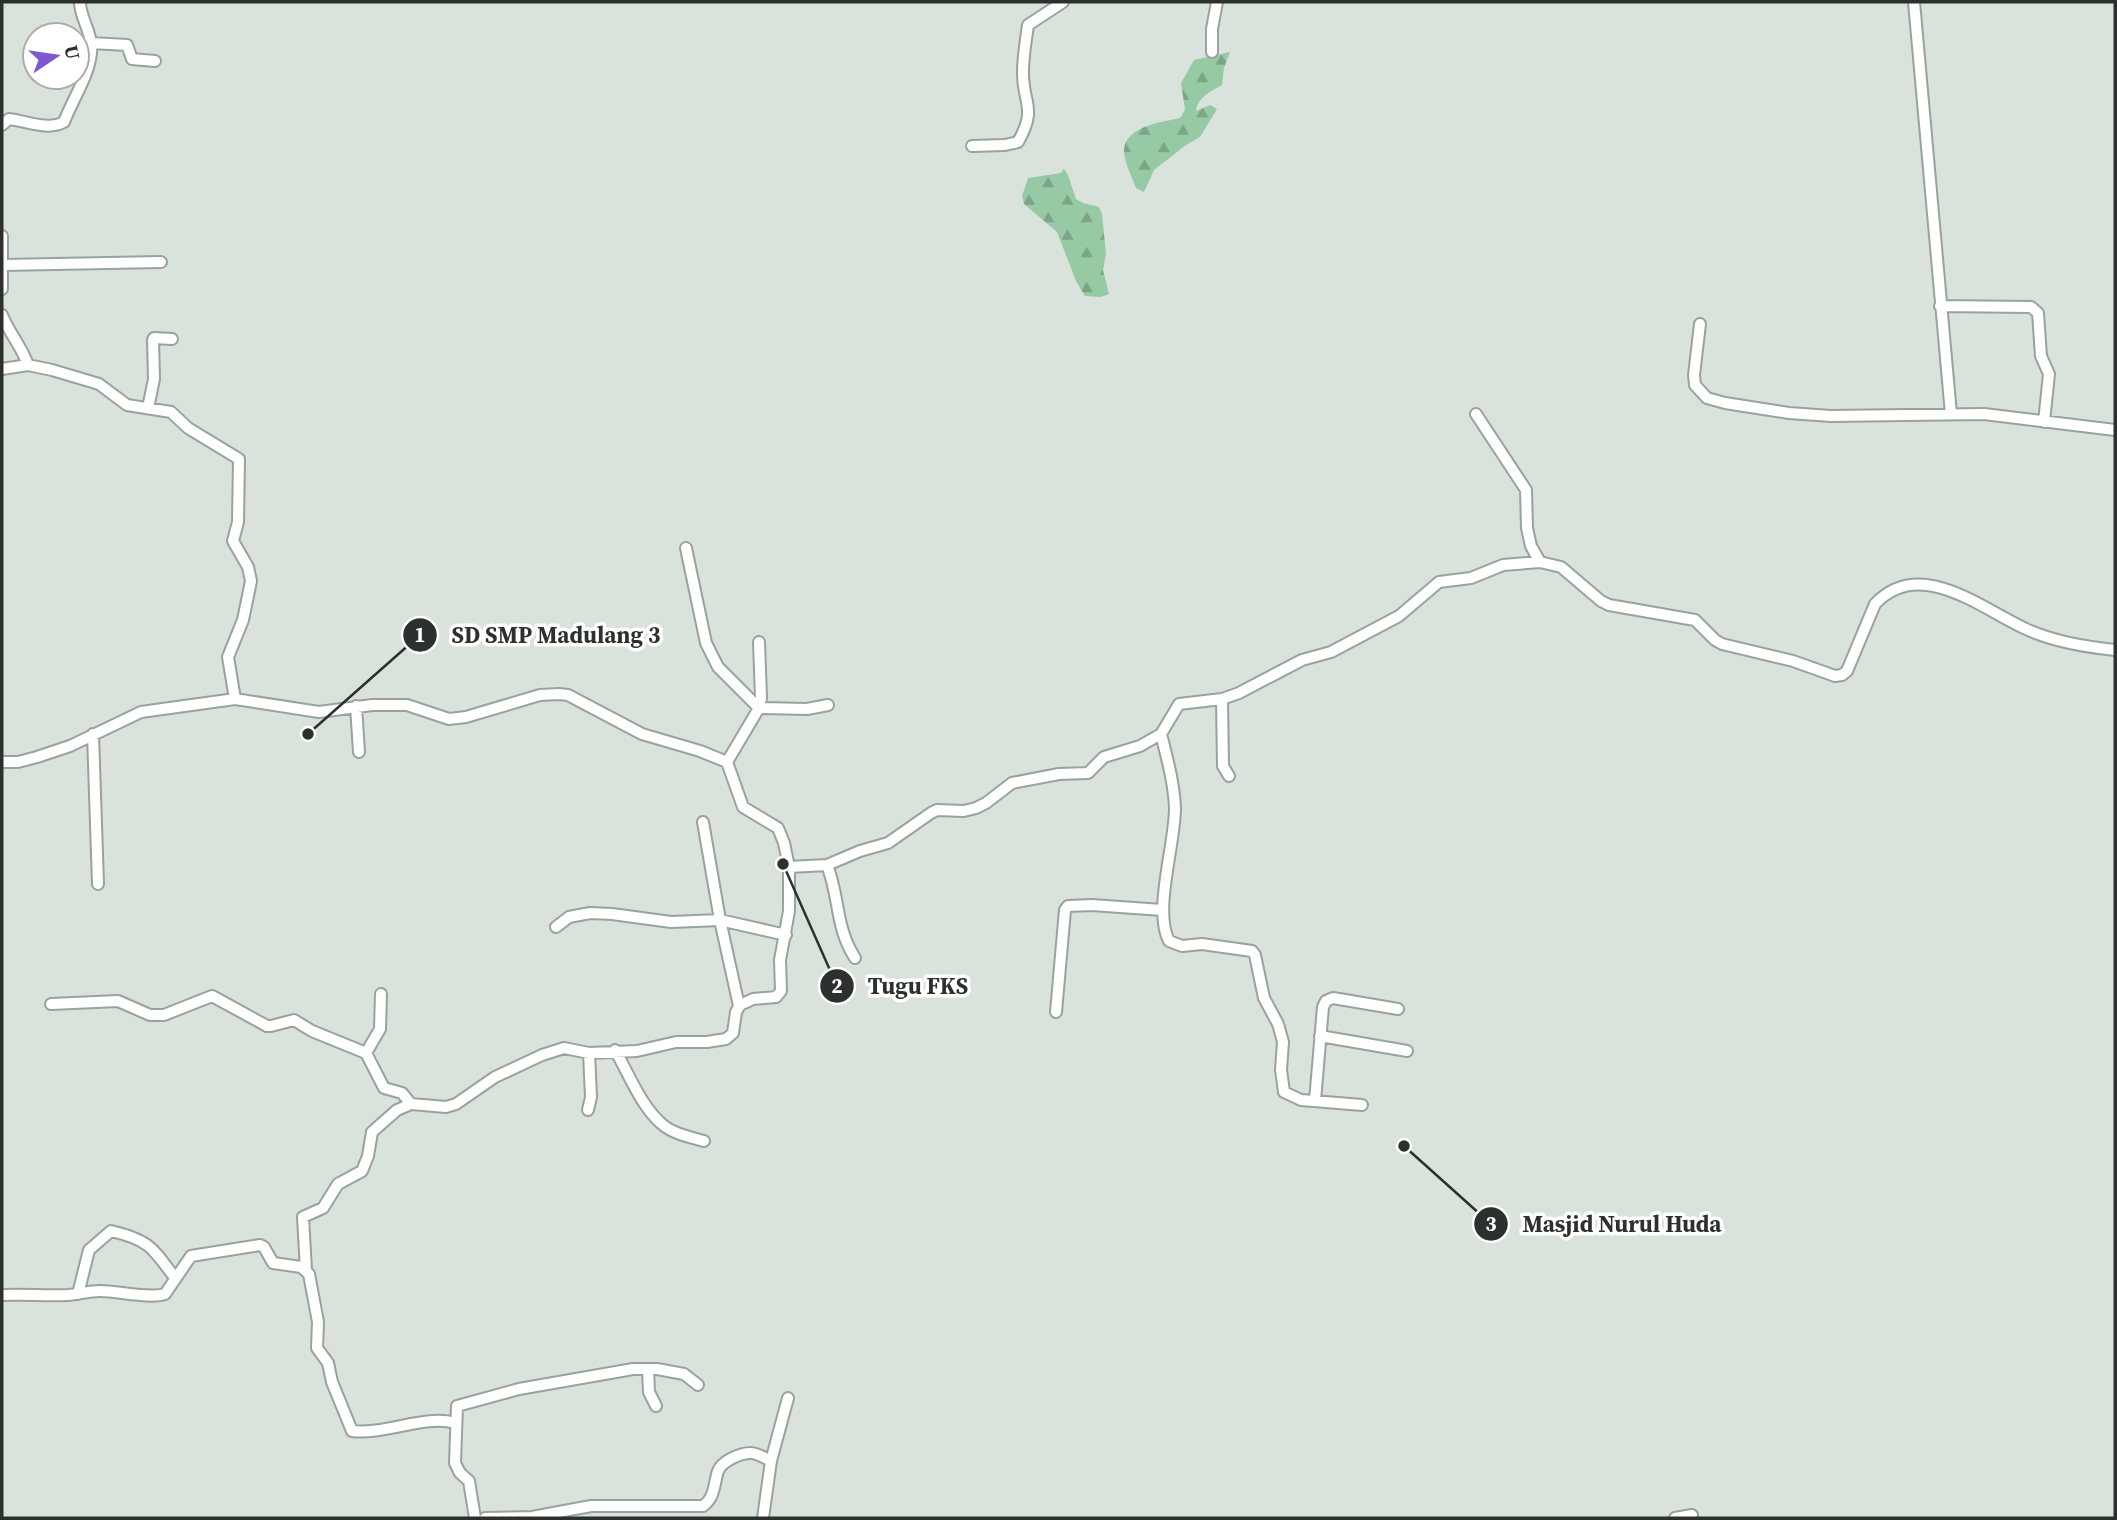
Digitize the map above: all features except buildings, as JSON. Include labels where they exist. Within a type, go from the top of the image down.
[{"type":"street","points":[[80,2],[84,21]]},
{"type":"street","points":[[972,146],[1012,145],[1018,142],[1027,123],[1029,107],[1023,74],[1028,25],[1063,2]]},
{"type":"street","points":[[1212,52],[1212,29],[1217,2]]},
{"type":"street","points":[[1914,2],[1951,414]]},
{"type":"street","points":[[91,43],[127,45],[132,59],[155,61]]},
{"type":"street","points":[[2,125],[9,119],[46,126],[62,124],[77,91]]},
{"type":"street","points":[[2,236],[2,289]]},
{"type":"street","points":[[3,265],[160,262]]},
{"type":"street","points":[[1940,306],[2036,309],[2041,356],[2049,374],[2044,422]]},
{"type":"street","points":[[2,315],[4,328],[23,351],[29,365]]},
{"type":"street","points":[[1700,324],[1694,375],[1695,385],[1707,398],[1760,410],[1817,415],[1867,417],[1984,414],[2115,430]]},
{"type":"street","points":[[148,408],[154,379],[153,340],[172,339]]},
{"type":"street","points":[[2,369],[29,365],[99,384],[127,405],[171,412],[188,428],[236,456],[241,462],[238,522],[233,541],[249,569],[251,581],[243,620],[228,657],[235,699]]},
{"type":"street","points":[[1476,414],[1527,490],[1527,528],[1531,546],[1540,562]]},
{"type":"street","points":[[686,548],[706,643],[718,667],[759,708],[807,709],[828,705]]},
{"type":"street","points":[[789,867],[827,865],[860,850],[894,841],[937,810],[964,811],[976,808],[1012,783],[1059,774],[1088,773],[1104,757],[1140,746],[1161,734],[1179,704],[1222,699],[1239,693],[1302,660],[1331,652],[1399,616],[1439,582],[1471,578],[1503,565],[1540,562],[1561,566],[1609,605],[1695,620],[1722,644],[1835,676],[1847,671],[1875,604],[1894,589],[1910,585],[1938,586],[1956,592],[2028,630],[2054,639],[2091,648],[2115,650]]},
{"type":"street","points":[[727,762],[759,708],[759,642]]},
{"type":"street","points":[[2,762],[18,762],[69,746],[141,712],[235,699],[319,712],[356,706],[407,705],[449,719],[466,718],[540,695],[568,695],[642,734],[727,762],[743,807],[778,828],[789,867],[789,911],[780,960],[780,994],[772,998],[752,999],[739,1006]]},
{"type":"street","points":[[1222,699],[1223,766],[1229,776]]},
{"type":"street","points":[[356,706],[359,752]]},
{"type":"street","points":[[93,734],[97,884]]},
{"type":"street","points":[[1161,734],[1172,780],[1175,810],[1162,910],[1169,941],[1175,945],[1202,944],[1252,951],[1264,998],[1278,1024],[1283,1042],[1282,1088],[1287,1095],[1301,1100],[1362,1105]]},
{"type":"street","points":[[455,1423],[437,1420],[389,1429],[352,1431],[332,1382],[331,1368],[317,1348],[318,1322],[306,1270],[303,1217],[323,1208],[338,1184],[362,1171],[372,1132],[397,1110],[411,1104],[450,1106],[495,1077],[542,1055],[565,1048],[589,1053],[637,1051],[676,1042],[726,1039],[733,1033],[739,1006],[720,920],[703,822]]},
{"type":"street","points":[[827,865],[838,897],[840,929],[855,958]]},
{"type":"street","points":[[1056,1012],[1065,910],[1068,906],[1162,910]]},
{"type":"street","points":[[556,927],[569,918],[612,914],[671,922],[720,920],[786,935]]},
{"type":"street","points":[[366,1053],[380,1029],[381,994]]},
{"type":"street","points":[[51,1004],[118,1001],[150,1015],[164,1015],[212,996],[267,1026],[294,1020],[312,1031],[366,1053],[382,1087],[402,1093],[411,1104]]},
{"type":"street","points":[[1315,1101],[1323,1007],[1326,1001],[1333,998],[1398,1009]]},
{"type":"street","points":[[1320,1037],[1407,1051]]},
{"type":"street","points":[[615,1051],[650,1112],[664,1126],[678,1134],[704,1141]]},
{"type":"street","points":[[588,1110],[591,1097],[589,1053]]},
{"type":"street","points":[[78,1294],[89,1250],[110,1231],[136,1237],[153,1248],[175,1278]]},
{"type":"street","points":[[2,1295],[78,1294],[97,1291],[160,1296],[165,1294],[191,1256],[216,1254],[256,1245],[264,1247],[273,1263],[306,1270]]},
{"type":"street","points":[[475,1518],[470,1484],[455,1463],[455,1407],[458,1405],[519,1389],[633,1369],[684,1374],[698,1385]]},
{"type":"street","points":[[648,1369],[649,1392],[656,1406]]},
{"type":"street","points":[[763,1518],[771,1461],[788,1398]]},
{"type":"street","points":[[485,1518],[532,1517],[591,1506],[703,1506],[715,1487],[719,1469],[726,1462],[752,1453],[771,1461]]},
{"type":"street","points":[[1675,1518],[1692,1515]]},
{"type":"green space","points":[[1230,52],[1222,85],[1205,95],[1197,106],[1196,111],[1210,105],[1217,109],[1200,137],[1154,170],[1144,192],[1136,188],[1125,159],[1126,142],[1131,135],[1146,126],[1180,118],[1185,110],[1181,83],[1194,60]]},
{"type":"green space","points":[[1064,169],[1076,199],[1099,207],[1102,214],[1106,254],[1103,270],[1109,294],[1101,297],[1085,296],[1076,281],[1057,232],[1024,204],[1022,196],[1028,178],[1061,173]]},
{"type":"place","name":"SD SMP Madulang 3","points":[[308,734]]},
{"type":"place","name":"Tugu FKS","points":[[783,864]]},
{"type":"place","name":"Masjid Nurul Huda","points":[[1404,1146]]}]
